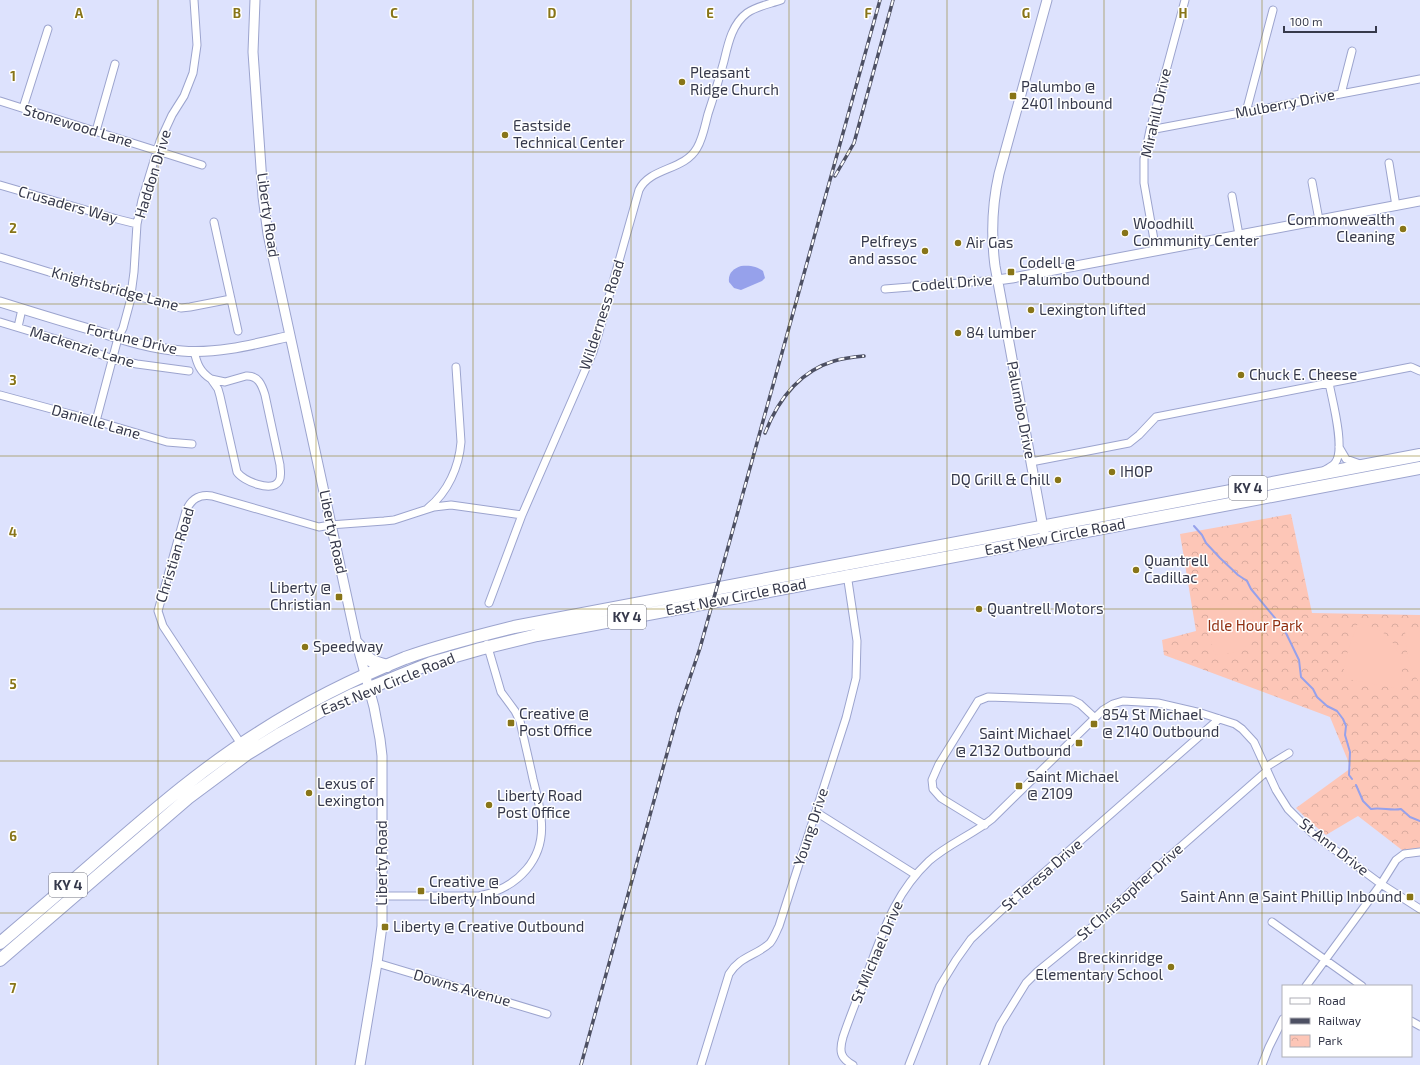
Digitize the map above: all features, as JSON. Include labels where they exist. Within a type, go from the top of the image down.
[{"type":"highway","name":"East New Circle Road","points":[[0,960],[188,798],[240,749],[369,688],[431,663],[537,635],[846,570],[1043,526],[1420,455]]},
{"type":"highway","name":"East New Circle Road","points":[[0,943],[192,780],[240,749],[272,724],[318,698],[365,675],[431,649],[483,635],[621,606],[1046,539],[1420,468]]},
{"type":"highway","points":[[357,644],[363,648],[369,658],[387,666]]},
{"type":"highway","points":[[136,827],[134,840],[136,843]]},
{"type":"highway","points":[[96,876],[106,861],[105,856],[101,857]]},
{"type":"street","name":"Haddon Drive","points":[[96,421],[131,294],[137,224],[142,200],[163,133],[184,96],[193,73],[197,45],[194,0]]},
{"type":"street","name":"Liberty Road","points":[[255,0],[253,52],[263,197],[268,234],[330,525],[357,644],[374,707],[382,756],[382,926],[360,1065]]},
{"type":"street","name":"Wilderness Road","points":[[489,603],[522,515],[592,352],[642,184],[660,172],[683,163],[692,156],[704,131],[729,43],[737,24],[747,13],[781,0]]},
{"type":"street","name":"Palumbo Drive","points":[[1046,539],[997,280],[993,253],[992,231],[996,186],[1047,0]]},
{"type":"street","name":"Mirahill Drive","points":[[1156,251],[1143,172],[1150,130],[1185,0]]},
{"type":"street","points":[[1246,112],[1272,10]]},
{"type":"street","points":[[23,108],[48,29]]},
{"type":"street","points":[[1341,94],[1352,51]]},
{"type":"street","points":[[96,131],[115,64]]},
{"type":"street","name":"Mulberry Drive","points":[[1150,130],[1420,78]]},
{"type":"street","name":"Stonewood Lane","points":[[0,101],[202,166]]},
{"type":"street","points":[[1389,163],[1396,206]]},
{"type":"street","points":[[1312,182],[1319,220]]},
{"type":"street","name":"Crusaders Way","points":[[0,185],[137,224]]},
{"type":"street","points":[[1232,196],[1239,235]]},
{"type":"street","name":"Codell Drive","points":[[885,289],[1012,278],[1420,201]]},
{"type":"street","points":[[214,222],[238,331]]},
{"type":"street","name":"Knightsbridge Lane","points":[[0,257],[181,308],[231,299]]},
{"type":"street","name":"Fortune Drive","points":[[0,302],[118,338],[165,349],[194,351],[232,348],[290,336]]},
{"type":"street","points":[[18,327],[22,309]]},
{"type":"street","name":"Mackenzie Lane","points":[[0,322],[69,343],[113,359],[189,371]]},
{"type":"street","points":[[194,351],[201,372],[211,379],[218,388],[237,472],[243,479],[250,482],[267,486],[276,484],[281,475],[280,465],[262,385],[258,380],[251,376],[225,382],[211,379]]},
{"type":"street","points":[[1031,462],[1129,443],[1156,417],[1411,367],[1420,371]]},
{"type":"street","points":[[426,509],[438,498],[449,483],[458,462],[461,442],[456,368]]},
{"type":"street","points":[[1318,475],[1335,464],[1338,458],[1339,437],[1329,383]]},
{"type":"street","name":"Danielle Lane","points":[[0,395],[166,442],[192,444]]},
{"type":"street","points":[[1339,447],[1346,459],[1351,462],[1364,465]]},
{"type":"street","name":"Christian Road","points":[[240,749],[233,732],[159,618],[158,611],[160,599],[188,506],[197,497],[207,496],[320,527],[330,525]]},
{"type":"street","points":[[330,525],[384,522],[426,509],[451,505],[522,515]]},
{"type":"street","name":"Young Drive","points":[[701,1065],[729,974],[738,962],[764,947],[775,936],[846,718],[856,678],[857,641],[846,570]]},
{"type":"street","points":[[382,896],[479,896],[489,894],[506,887],[521,876],[533,861],[537,851],[542,829],[541,818],[520,721],[502,692],[483,635]]},
{"type":"street","points":[[985,825],[941,798],[933,789],[932,780],[939,764],[978,701],[988,698],[1072,700],[1080,704],[1095,718]]},
{"type":"street","name":"St Ann Drive","points":[[1095,718],[1107,707],[1113,704],[1123,701],[1131,701],[1169,705],[1235,724],[1248,735],[1259,750],[1284,802],[1299,820],[1312,833],[1381,884],[1420,909]]},
{"type":"street","name":"St Michael Drive","points":[[853,1065],[847,1062],[841,1055],[840,1047],[885,925],[905,888],[916,874],[939,853],[985,825],[1000,813],[1095,718]]},
{"type":"street","name":"St Teresa Drive","points":[[909,1065],[940,986],[971,939],[1006,906],[1219,719]]},
{"type":"street","points":[[1267,769],[1289,753]]},
{"type":"street","name":"St Christopher Drive","points":[[984,1065],[1000,1025],[1026,983],[1037,972],[1097,923],[1267,769]]},
{"type":"street","points":[[816,812],[916,874]]},
{"type":"street","points":[[1307,985],[1381,884],[1393,863],[1400,857],[1409,853],[1420,852]]},
{"type":"street","points":[[1272,922],[1361,985]]},
{"type":"street","name":"Downs Avenue","points":[[377,963],[547,1014]]},
{"type":"street","points":[[1262,1065],[1282,1021]]},
{"type":"green space","name":"Idle Hour Park","points":[[1291,514],[1312,613],[1420,615],[1420,848],[1402,850],[1358,816],[1326,835],[1296,808],[1351,768],[1330,717],[1164,655],[1162,640],[1196,631],[1180,534]]},
{"type":"green space","points":[[1250,603],[1254,624],[1250,644],[1233,652],[1214,655],[1208,623],[1208,610],[1212,605]]},
{"type":"green space","points":[[1358,623],[1377,629],[1392,641],[1401,664],[1402,681],[1400,689],[1347,679],[1343,673],[1348,650]]},
{"type":"green space","points":[[1405,629],[1420,629],[1420,684],[1408,658]]},
{"type":"water","points":[[741,266],[758,268],[763,271],[765,278],[762,281],[741,290],[734,288],[729,282],[729,276],[733,270]]},
{"type":"waterway","points":[[1194,526],[1202,535],[1206,543],[1220,558],[1238,575],[1247,581],[1251,589],[1284,629],[1299,660],[1301,677],[1313,689],[1317,697],[1327,706],[1337,711],[1343,719],[1346,726],[1345,735],[1350,752],[1349,775],[1352,779]]},
{"type":"waterway","points":[[1356,785],[1363,801],[1371,809],[1401,809],[1410,817],[1420,821]]},
{"type":"railway","points":[[581,1065],[679,710],[700,648],[880,0]]},
{"type":"railway","points":[[835,176],[854,143],[893,0]]},
{"type":"railway","points":[[765,433],[776,409],[783,399],[791,389],[810,372],[834,361],[864,356]]},
{"type":"place","name":"Pleasant Ridge Church","points":[[682,82]]},
{"type":"place","name":"Palumbo @ 2401 Inbound","points":[[1013,96]]},
{"type":"place","name":"Eastside Technical Center","points":[[505,135]]},
{"type":"place","name":"Commonwealth Cleaning","points":[[1403,229]]},
{"type":"place","name":"Woodhill Community Center","points":[[1125,233]]},
{"type":"place","name":"Air Gas","points":[[958,243]]},
{"type":"place","name":"Pelfreys and assoc","points":[[925,251]]},
{"type":"place","name":"Codell @ Palumbo Outbound","points":[[1011,272]]},
{"type":"place","name":"Lexington lifted","points":[[1031,310]]},
{"type":"place","name":"84 lumber","points":[[958,333]]},
{"type":"place","name":"Chuck E. Cheese","points":[[1241,375]]},
{"type":"place","name":"IHOP","points":[[1112,472]]},
{"type":"place","name":"DQ Grill & Chill","points":[[1058,480]]},
{"type":"place","name":"Quantrell Cadillac","points":[[1136,570]]},
{"type":"place","name":"Liberty @ Christian","points":[[339,597]]},
{"type":"place","name":"Quantrell Motors","points":[[979,609]]},
{"type":"place","name":"Speedway","points":[[305,647]]},
{"type":"place","name":"Creative @ Post Office","points":[[511,723]]},
{"type":"place","name":"854 St Michael @ 2140 Outbound","points":[[1094,724]]},
{"type":"place","name":"Saint Michael @ 2132 Outbound","points":[[1079,743]]},
{"type":"place","name":"Saint Michael @ 2109","points":[[1019,786]]},
{"type":"place","name":"Lexus of Lexington","points":[[309,793]]},
{"type":"place","name":"Liberty Road Post Office","points":[[489,805]]},
{"type":"place","name":"Creative @ Liberty Inbound","points":[[421,891]]},
{"type":"place","name":"Saint Ann @ Saint Phillip Inbound","points":[[1410,897]]},
{"type":"place","name":"Liberty @ Creative Outbound","points":[[385,927]]},
{"type":"place","name":"Breckinridge Elementary School","points":[[1171,967]]}]
